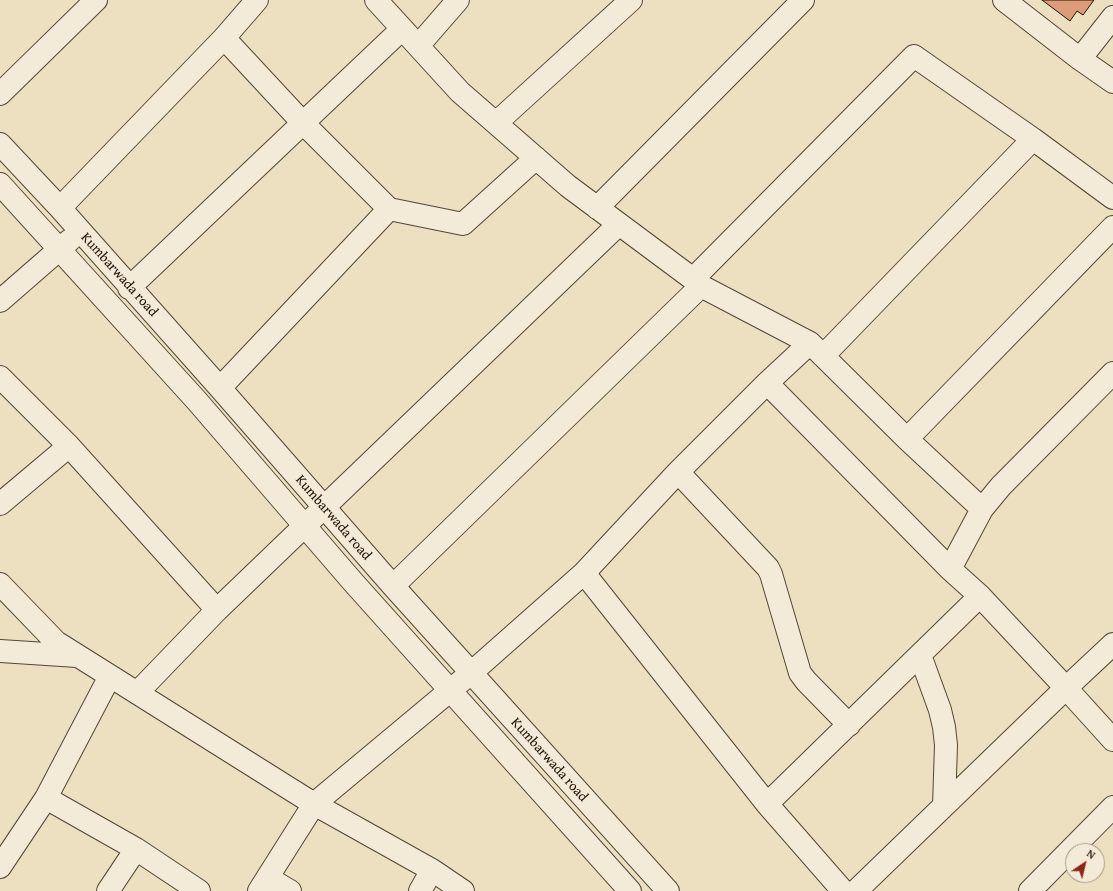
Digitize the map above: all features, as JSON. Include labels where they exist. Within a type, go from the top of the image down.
[{"type":"street","points":[[0,94],[96,0]]},
{"type":"street","points":[[60,208],[224,38],[257,0]]},
{"type":"street","points":[[376,0],[460,92],[568,186],[697,282],[816,350],[982,510]]},
{"type":"street","points":[[418,46],[458,0]]},
{"type":"street","points":[[496,123],[631,0]]},
{"type":"street","points":[[597,208],[803,0]]},
{"type":"street","points":[[1004,0],[1080,59],[1113,82]]},
{"type":"street","points":[[1080,59],[1113,17]]},
{"type":"street","points":[[129,288],[402,29]]},
{"type":"street","points":[[224,38],[303,123],[389,209],[463,224],[536,158]]},
{"type":"street","points":[[393,586],[697,282],[914,56],[1033,139],[1113,198]]},
{"type":"street","points":[[290,891],[263,884],[314,804],[471,673],[584,573],[678,472],[768,383],[816,350],[1033,139]]},
{"type":"street","name":"Kumbarwada road","points":[[0,144],[60,208],[393,586],[668,891]]},
{"type":"street","name":"Kumbarwada road","points":[[0,184],[192,395],[353,582],[630,891]]},
{"type":"street","points":[[220,388],[389,209]]},
{"type":"street","points":[[137,693],[217,610],[619,224]]},
{"type":"street","points":[[907,439],[1113,227]]},
{"type":"street","points":[[0,301],[79,231]]},
{"type":"street","points":[[950,569],[982,510],[1001,486],[1113,373]]},
{"type":"street","points":[[0,377],[69,446],[217,610]]},
{"type":"street","points":[[768,383],[950,569],[980,596],[1113,740]]},
{"type":"street","points":[[0,504],[69,446]]},
{"type":"street","points":[[678,472],[768,568],[800,673],[849,725]]},
{"type":"street","points":[[584,573],[767,804],[843,891]]},
{"type":"street","points":[[0,584],[56,642],[314,804],[432,870],[463,891]]},
{"type":"street","points":[[767,804],[980,596]]},
{"type":"street","points":[[856,891],[1113,644]]},
{"type":"street","points":[[0,651],[78,656]]},
{"type":"street","points":[[920,655],[940,710],[944,727],[946,746],[944,806]]},
{"type":"street","points":[[0,867],[46,798],[110,676]]},
{"type":"street","points":[[46,798],[136,849],[199,891]]},
{"type":"street","points":[[1030,891],[1113,807]]},
{"type":"street","points":[[108,891],[136,849]]},
{"type":"street","points":[[420,891],[432,870]]},
{"type":"building","points":[[1042,0],[1094,0],[1083,15],[1077,11],[1070,21]]}]
